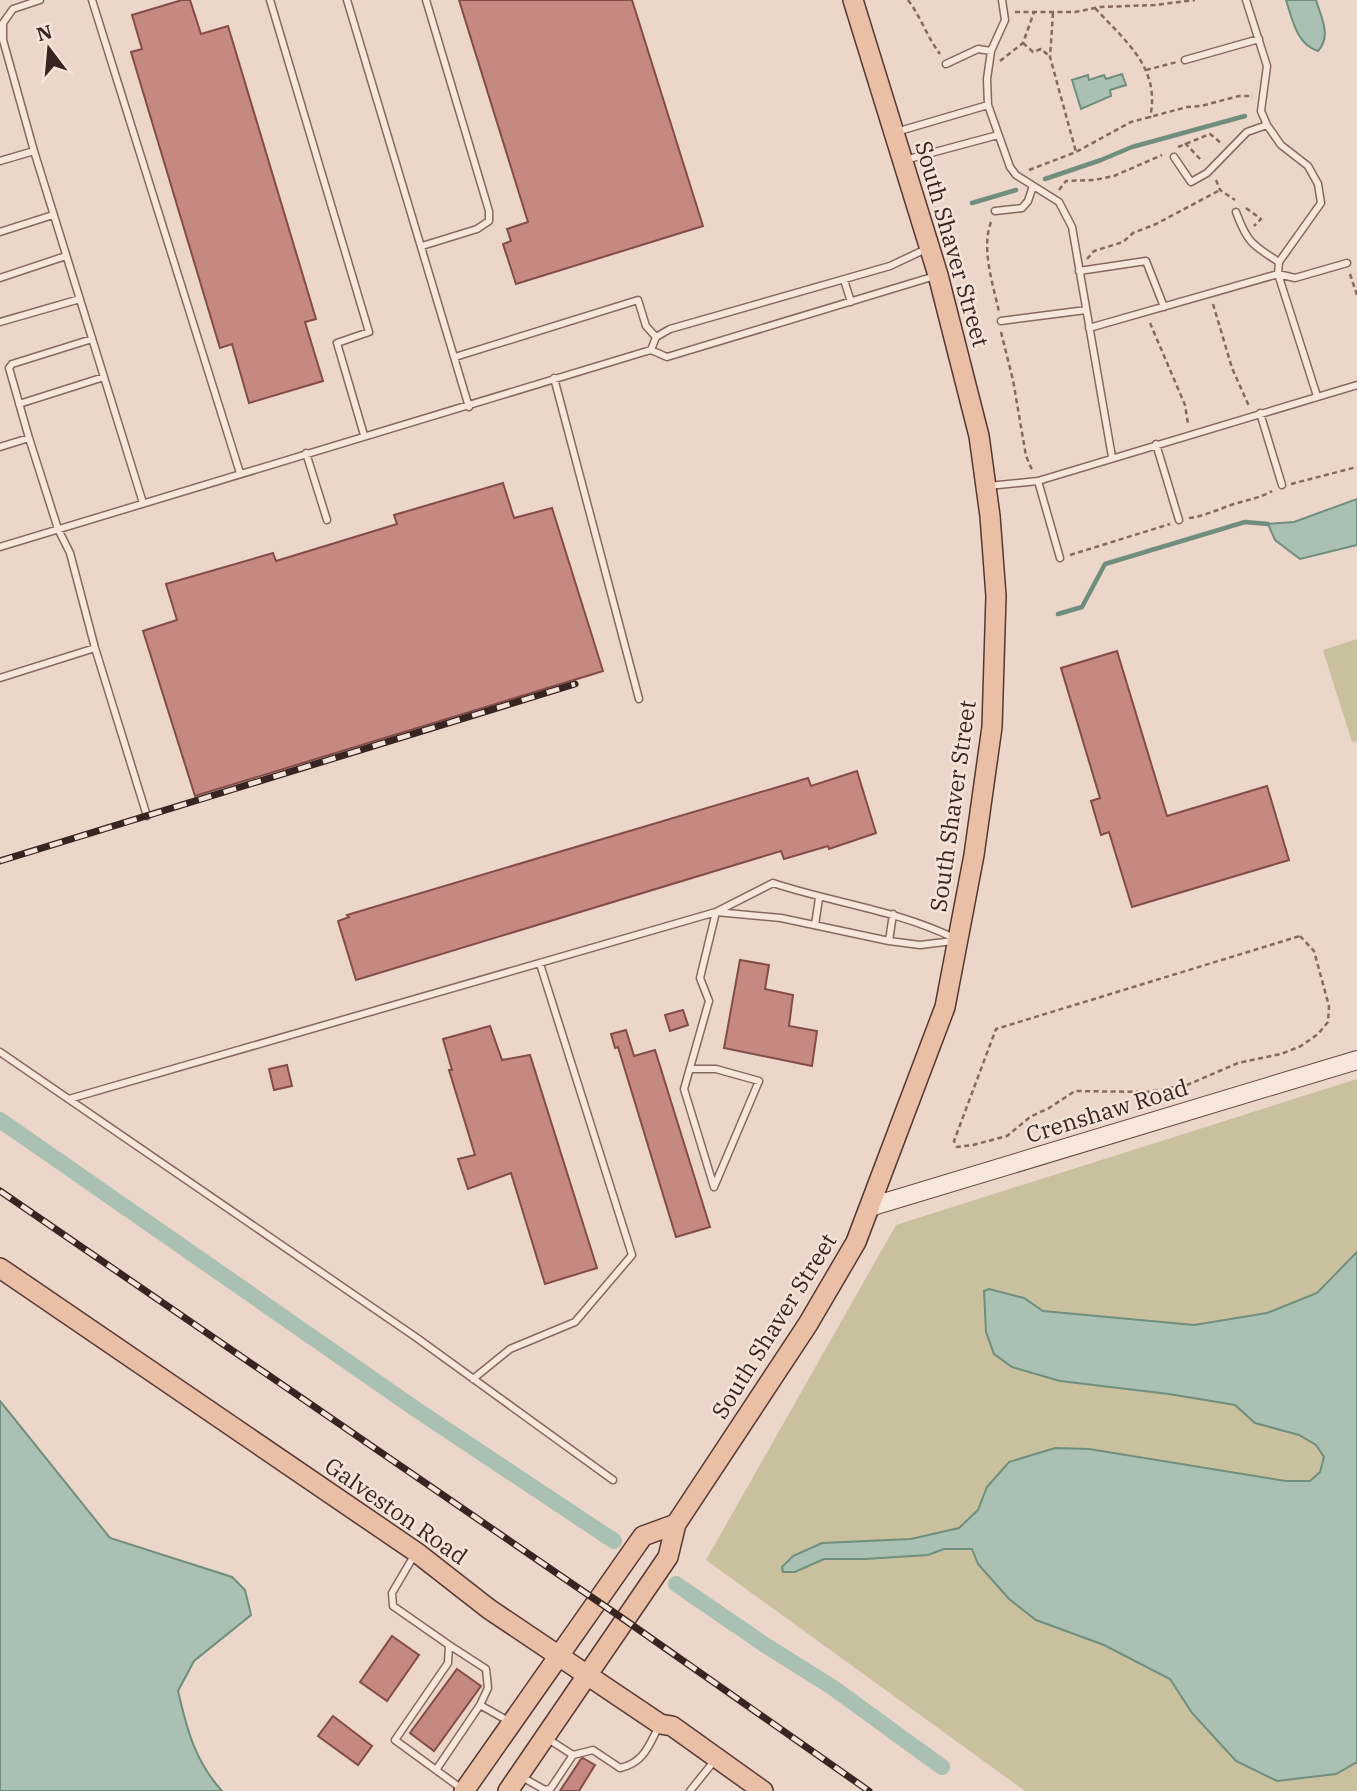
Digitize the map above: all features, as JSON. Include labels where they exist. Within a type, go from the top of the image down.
[{"type":"main road","name":"South Shaver Street","points":[[514,1783],[668,1557],[676,1524],[808,1324],[856,1242],[945,1007],[959,940],[992,727],[996,596],[986,486],[979,436],[938,275],[853,0]]},
{"type":"main road","name":"Crenshaw Road","points":[[870,1207],[1357,1060]]},
{"type":"main road","name":"Galveston Road","points":[[0,1268],[416,1552],[489,1609],[660,1724],[672,1726],[763,1791]]},
{"type":"main road","points":[[464,1791],[643,1536],[676,1524]]},
{"type":"lane","points":[[40,0],[13,9],[2,23],[3,40],[66,257],[143,503]]},
{"type":"lane","points":[[92,0],[240,473]]},
{"type":"lane","points":[[270,0],[369,332],[337,343],[364,435]]},
{"type":"lane","points":[[347,0],[469,407]]},
{"type":"lane","points":[[422,246],[477,229],[489,221],[489,211],[426,0]]},
{"type":"lane","points":[[1002,0],[1005,20],[991,51],[987,79],[988,105],[1010,167],[1016,175],[1059,202],[1072,227],[1112,457]]},
{"type":"lane","points":[[1246,0],[1268,66],[1261,111],[1281,145],[1308,166],[1318,184],[1321,203],[1279,262],[1278,274],[1317,396]]},
{"type":"lane","points":[[1185,60],[1259,39]]},
{"type":"lane","points":[[946,64],[978,49],[991,51]]},
{"type":"lane","points":[[895,132],[988,105]]},
{"type":"lane","points":[[1174,157],[1191,182],[1210,169],[1247,132],[1267,125]]},
{"type":"lane","points":[[903,160],[998,135]]},
{"type":"lane","points":[[0,161],[34,151]]},
{"type":"lane","points":[[995,211],[1022,208],[1028,201],[1033,186]]},
{"type":"lane","points":[[1236,212],[1244,235],[1254,246],[1279,262]]},
{"type":"lane","points":[[0,232],[54,215]]},
{"type":"lane","points":[[651,350],[656,337],[670,330],[890,266],[930,248]]},
{"type":"lane","points":[[0,278],[66,257]]},
{"type":"lane","points":[[1079,271],[1146,261],[1164,307]]},
{"type":"lane","points":[[1089,328],[1278,274],[1295,278],[1346,263]]},
{"type":"lane","points":[[0,547],[364,435],[469,407],[554,378],[651,350],[667,357],[938,275]]},
{"type":"lane","points":[[844,280],[851,302]]},
{"type":"lane","points":[[0,322],[80,299]]},
{"type":"lane","points":[[455,357],[638,300],[646,326],[656,337]]},
{"type":"lane","points":[[1001,321],[1086,310]]},
{"type":"lane","points":[[92,339],[12,364],[9,368],[58,529],[70,553],[95,648],[147,816]]},
{"type":"lane","points":[[19,404],[104,377]]},
{"type":"lane","points":[[554,378],[639,699]]},
{"type":"lane","points":[[986,486],[1038,481],[1357,385]]},
{"type":"lane","points":[[1260,413],[1282,485]]},
{"type":"lane","points":[[0,447],[29,439]]},
{"type":"lane","points":[[1156,444],[1179,520]]},
{"type":"lane","points":[[306,453],[327,520]]},
{"type":"lane","points":[[1038,481],[1060,558]]},
{"type":"lane","points":[[0,678],[95,648]]},
{"type":"lane","points":[[69,1099],[716,912],[773,883],[819,898],[926,924],[959,940]]},
{"type":"lane","points":[[815,925],[819,898]]},
{"type":"lane","points":[[716,912],[781,918],[920,945],[959,940]]},
{"type":"lane","points":[[690,1069],[716,1069],[759,1081],[714,1187],[684,1089],[709,1001],[700,978],[716,912]]},
{"type":"lane","points":[[889,941],[893,914]]},
{"type":"lane","points":[[473,1378],[510,1349],[575,1322],[632,1255],[540,964]]},
{"type":"lane","points":[[0,1052],[473,1378],[613,1480]]},
{"type":"lane","points":[[416,1552],[392,1593],[393,1605],[485,1669],[488,1688],[480,1705],[436,1770]]},
{"type":"lane","points":[[449,1645],[448,1663],[395,1740],[464,1791]]},
{"type":"lane","points":[[480,1705],[512,1723]]},
{"type":"lane","points":[[514,1783],[545,1790],[551,1788],[573,1755],[593,1750],[620,1768],[630,1766],[643,1757],[660,1724]]},
{"type":"lane","points":[[545,1737],[573,1755]]},
{"type":"lane","points":[[690,1791],[717,1758]]},
{"type":"path","points":[[1126,0],[1126,6]]},
{"type":"path","points":[[1005,11],[1053,13],[1195,0]]},
{"type":"path","points":[[1095,8],[1135,52],[1146,70],[1152,84],[1154,100],[1150,118]]},
{"type":"path","points":[[1053,13],[1049,38],[1050,57],[1076,152]]},
{"type":"path","points":[[1023,43],[1033,52],[1041,49],[1050,57]]},
{"type":"path","points":[[1146,70],[1185,60]]},
{"type":"path","points":[[1016,175],[1076,152],[1131,122],[1239,96],[1261,98]]},
{"type":"path","points":[[1053,198],[1066,181],[1114,176],[1210,134],[1228,150]]},
{"type":"path","points":[[1185,143],[1210,169]]},
{"type":"path","points":[[1079,271],[1094,251],[1123,242],[1133,233],[1156,224],[1220,190]]},
{"type":"path","points":[[995,211],[988,229],[988,253],[1026,456],[1038,481]]},
{"type":"path","points":[[1346,263],[1357,295]]},
{"type":"path","points":[[1210,293],[1232,368],[1238,386],[1248,400],[1251,416]]},
{"type":"path","points":[[1146,312],[1185,405],[1190,434]]},
{"type":"path","points":[[1060,558],[1163,528],[1179,520],[1203,516],[1263,496],[1282,485],[1357,467]]},
{"type":"path","points":[[1300,936],[1314,951],[1329,1006],[1328,1022],[1318,1034],[1301,1046],[1281,1054],[1238,1063],[1186,1085],[1146,1092],[1075,1091],[1030,1117],[1007,1136],[957,1147],[954,1141],[996,1029],[1300,936]]},
{"type":"shaded area","points":[[1286,0],[1316,0],[1325,33],[1318,51],[1300,37]]},
{"type":"shaded area","points":[[1122,74],[1126,85],[1110,90],[1111,96],[1081,109],[1072,80],[1088,75],[1089,80],[1104,75],[1106,79]]},
{"type":"shaded area","points":[[1357,499],[1357,545],[1300,559],[1275,540],[1268,524],[1294,522]]},
{"type":"shaded area","points":[[1357,639],[1357,741],[1352,742],[1323,650]]},
{"type":"shaded area","points":[[1357,1079],[1357,1791],[1025,1791],[706,1560],[896,1225]]},
{"type":"shaded area","points":[[1357,1252],[1357,1762],[1336,1774],[1277,1781],[1236,1761],[1192,1713],[1170,1679],[1104,1645],[1036,1620],[1009,1599],[978,1564],[972,1549],[944,1549],[928,1555],[824,1559],[795,1572],[783,1572],[782,1567],[793,1556],[822,1543],[911,1539],[959,1528],[978,1510],[987,1487],[1009,1462],[1055,1448],[1089,1449],[1286,1481],[1310,1481],[1320,1472],[1324,1457],[1316,1445],[1299,1435],[1255,1423],[1235,1405],[1060,1381],[1012,1367],[994,1354],[986,1332],[984,1291],[989,1289],[1024,1298],[1043,1311],[1194,1325],[1267,1313],[1317,1293]]},
{"type":"shaded area","points":[[0,1401],[110,1538],[232,1577],[245,1590],[251,1615],[194,1661],[178,1691],[193,1744],[205,1768],[222,1791],[0,1791]]},
{"type":"building","points":[[190,0],[201,34],[228,26],[316,319],[305,322],[323,381],[249,403],[232,344],[220,348],[131,52],[142,49],[132,15]]},
{"type":"building","points":[[459,0],[632,0],[703,226],[516,284],[503,244],[511,241],[507,229],[528,222]]},
{"type":"building","points":[[503,483],[514,518],[552,508],[603,671],[195,796],[143,631],[177,620],[166,584],[273,553],[276,561],[397,524],[394,515]]},
{"type":"building","points":[[1117,651],[1167,816],[1267,786],[1289,860],[1132,907],[1109,832],[1101,835],[1091,801],[1100,798],[1061,668]]},
{"type":"building","points":[[857,771],[876,833],[829,849],[828,846],[784,859],[781,851],[356,980],[338,921],[349,917],[347,915],[808,778],[811,786]]},
{"type":"building","points":[[740,960],[769,965],[765,989],[793,995],[789,1026],[817,1031],[812,1066],[724,1048]]},
{"type":"building","points":[[683,1010],[688,1025],[670,1031],[665,1015]]},
{"type":"building","points":[[490,1026],[502,1060],[530,1055],[597,1268],[545,1284],[511,1173],[468,1189],[458,1159],[475,1155],[449,1070],[452,1070],[443,1039]]},
{"type":"building","points":[[626,1030],[634,1056],[655,1050],[710,1227],[676,1237],[618,1047],[615,1048],[611,1034]]},
{"type":"building","points":[[287,1065],[292,1086],[274,1090],[269,1069]]},
{"type":"building","points":[[392,1636],[419,1655],[387,1701],[360,1682]]},
{"type":"building","points":[[457,1669],[481,1686],[434,1751],[410,1733]]},
{"type":"building","points":[[333,1716],[372,1746],[358,1765],[318,1736]]},
{"type":"building","points":[[581,1759],[595,1765],[579,1791],[560,1791]]},
{"type":"waterway","points":[[1045,179],[1132,147],[1245,116]]},
{"type":"waterway","points":[[972,203],[1016,190]]},
{"type":"waterway","points":[[1058,614],[1082,607],[1105,564],[1245,522],[1268,524]]},
{"type":"waterway","points":[[0,1120],[417,1410],[614,1541]]},
{"type":"waterway","points":[[676,1584],[832,1687],[942,1767]]},
{"type":"railway","points":[[0,861],[575,684]]},
{"type":"railway","points":[[0,1191],[869,1791]]}]
